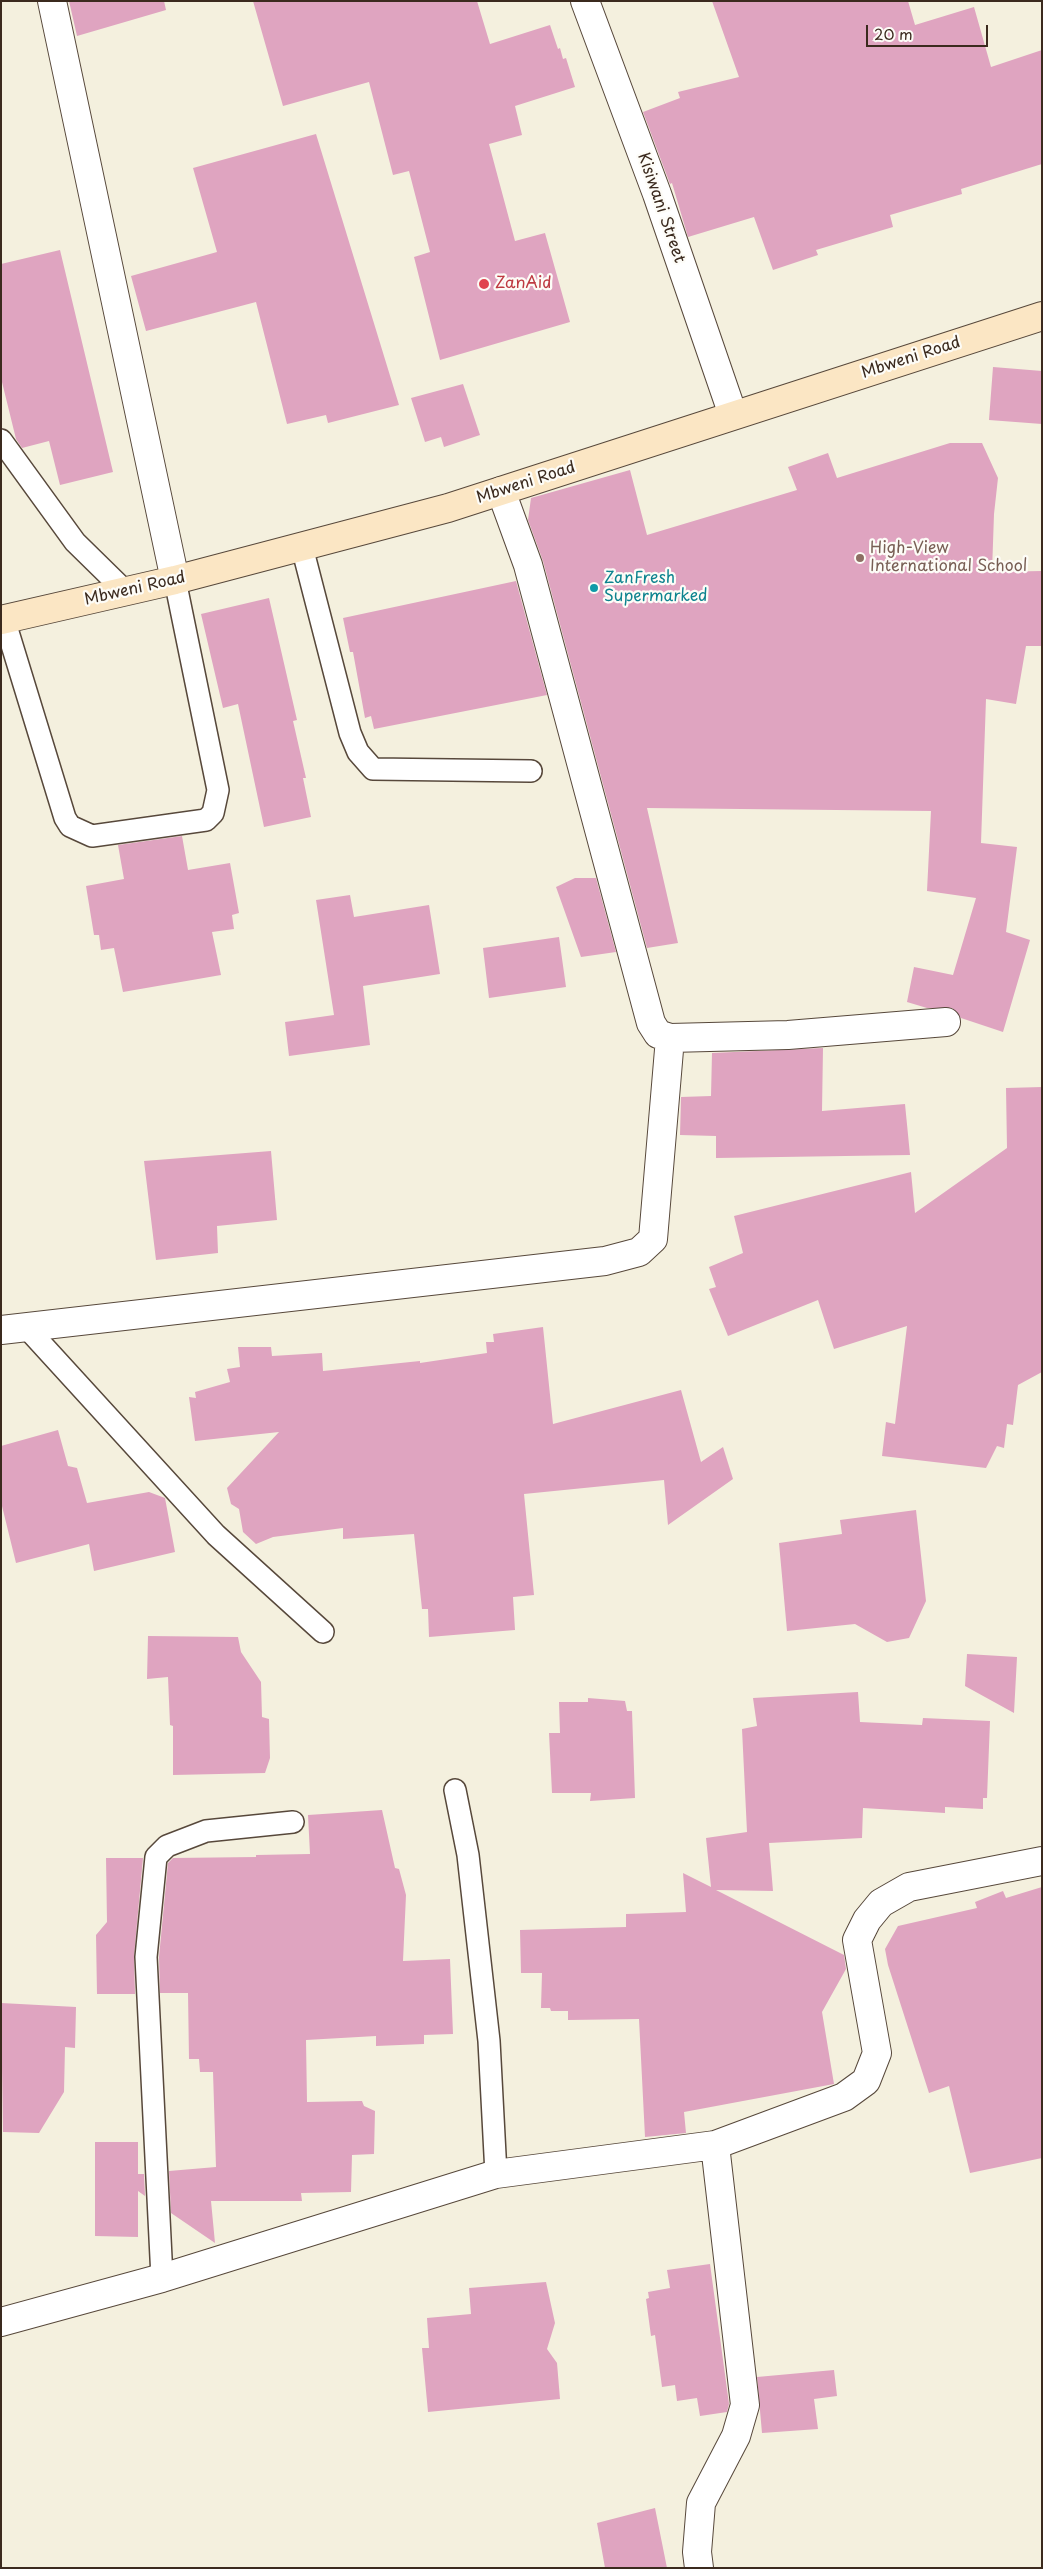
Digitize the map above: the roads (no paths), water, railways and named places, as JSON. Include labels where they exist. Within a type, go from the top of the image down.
[{"type":"street","points":[[52,1],[175,580]]},
{"type":"street","name":"Kisiwani Street","points":[[586,1],[657,194],[733,415]]},
{"type":"street","name":"Mbweni Road","points":[[2,620],[175,580],[448,508],[1042,316]]},
{"type":"street","points":[[501,491],[528,565],[651,1023],[658,1034],[670,1038],[788,1035],[946,1022]]},
{"type":"street","points":[[14,1329],[605,1261],[639,1252],[653,1239],[670,1038]]},
{"type":"street","points":[[1,2322],[162,2278],[496,2174],[715,2145],[844,2097],[866,2080],[877,2053],[858,1940],[867,1920],[881,1904],[909,1887],[1042,1861]]},
{"type":"street","points":[[699,2568],[697,2552],[701,2503],[736,2436],[745,2405],[715,2145]]},
{"type":"lane","points":[[1,440],[75,542],[126,592]]},
{"type":"lane","points":[[302,547],[350,733],[358,752],[373,769],[531,771]]},
{"type":"lane","points":[[2,620],[65,818],[70,826],[92,836],[206,820],[213,813],[218,790],[175,580]]},
{"type":"lane","points":[[14,1329],[216,1535],[323,1632]]},
{"type":"lane","points":[[455,1790],[468,1855],[489,2041],[496,2174]]},
{"type":"lane","points":[[162,2278],[146,1957],[156,1857],[167,1846],[206,1831],[293,1822]]},
{"type":"place","name":"ZanAid","points":[[484,284]]},
{"type":"place","name":"High-View International School","points":[[860,558]]},
{"type":"place","name":"ZanFresh Supermarked","points":[[594,588]]}]
